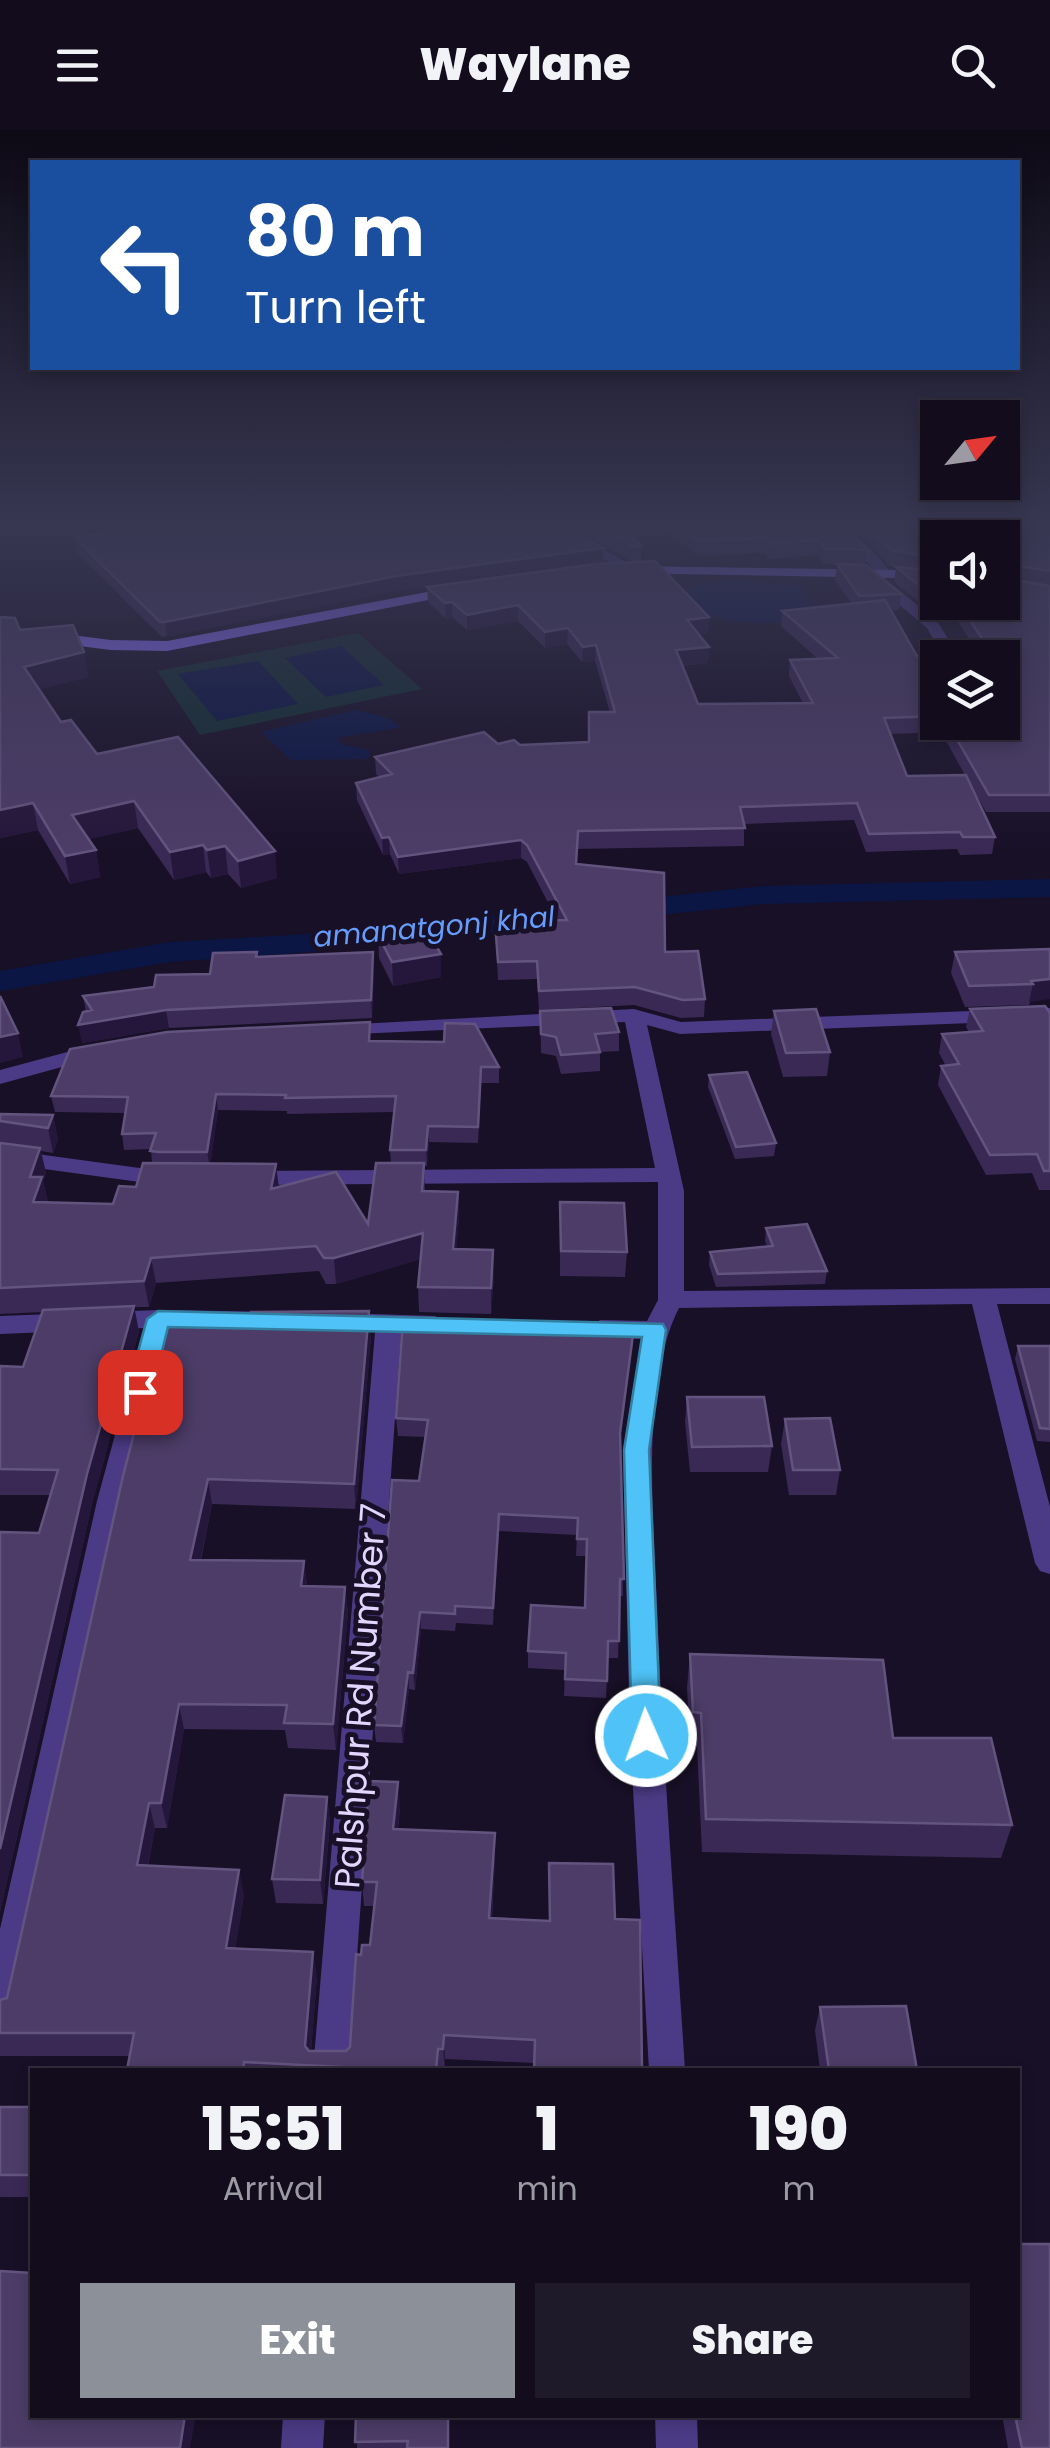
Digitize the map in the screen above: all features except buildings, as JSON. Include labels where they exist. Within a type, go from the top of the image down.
[{"type":"main road","points":[[9,632],[111,645],[168,646],[237,632]]},
{"type":"street","points":[[316,1032],[634,1016],[680,1028],[1050,1014]]},
{"type":"street","points":[[634,1016],[672,1191],[671,1300],[654,1330],[636,1450],[646,1736],[667,2068]]},
{"type":"street","points":[[0,1076],[73,1054],[131,1044]]},
{"type":"street","points":[[0,1156],[161,1179],[669,1176]]},
{"type":"street","points":[[982,1295],[1050,1564]]},
{"type":"street","points":[[671,1300],[1050,1296]]},
{"type":"street","points":[[0,2008],[111,1501],[158,1319]]},
{"type":"street","points":[[0,1325],[158,1319],[463,1327]]},
{"type":"street","name":"Palshpur Rd Number 7","points":[[331,2068],[389,1323]]},
{"type":"street","points":[[578,1328],[654,1330]]},
{"type":"street","points":[[302,2448],[304,2418]]},
{"type":"street","points":[[676,2418],[677,2448]]},
{"type":"green space","points":[[358,633],[422,689],[200,735],[157,671]]},
{"type":"shaded area","points":[[341,646],[384,685],[326,697],[285,658]]},
{"type":"shaded area","points":[[258,661],[298,704],[217,721],[178,674]]},
{"type":"shaded area","points":[[356,710],[388,718],[402,727],[337,738],[341,744],[369,750],[370,756],[365,759],[291,760],[261,732]]},
{"type":"waterway","name":"amanatgonj khal","points":[[0,981],[170,952],[309,943],[763,895],[1050,888]]},
{"type":"route","points":[[140,1392],[158,1319],[654,1330],[636,1450],[646,1736]]}]
